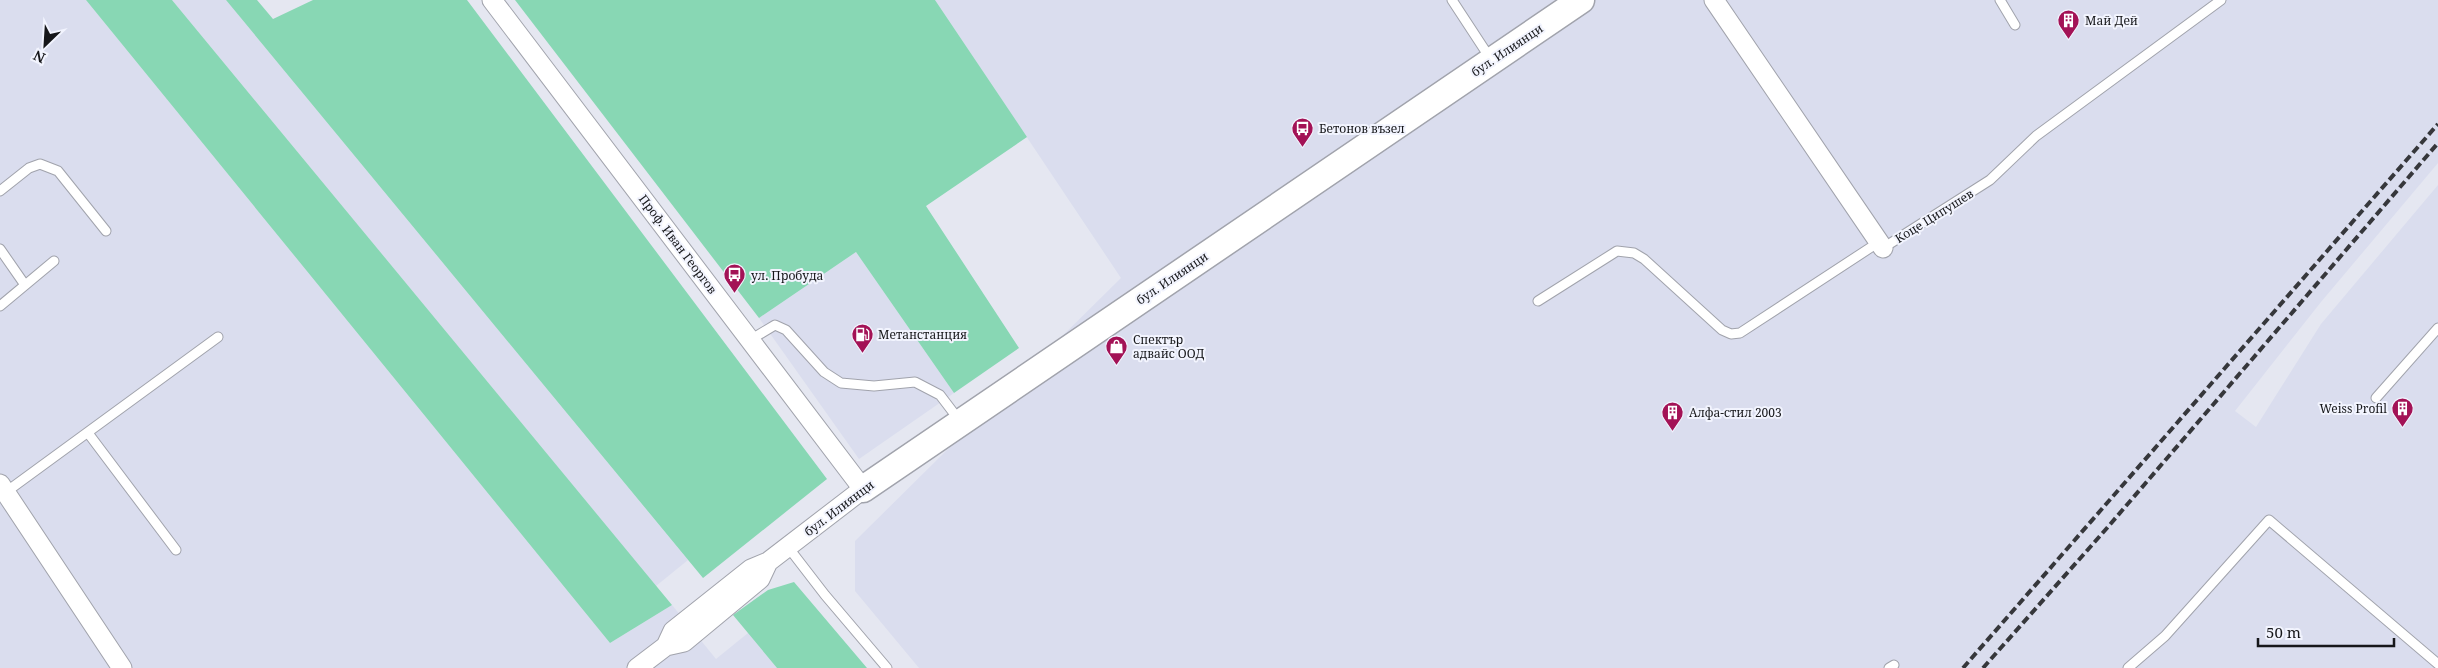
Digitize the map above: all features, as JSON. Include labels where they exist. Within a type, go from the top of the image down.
[{"type":"street","name":"Проф. Иван Георгов","points":[[492,0],[863,489]]},
{"type":"street","name":"бул. Илиянци","points":[[637,668],[666,646],[673,631],[751,569],[768,562],[863,489],[1581,0]]},
{"type":"street","name":"Коце Ципушев","points":[[1714,0],[1881,245]]},
{"type":"street","points":[[3,488],[122,668]]},
{"type":"lane","points":[[1452,0],[1492,60]]},
{"type":"lane","points":[[2000,0],[2015,25]]},
{"type":"lane","name":"Коце Ципушев","points":[[1881,245],[1990,180],[2036,136],[2221,0]]},
{"type":"lane","points":[[0,191],[28,168],[40,164],[58,171],[106,231]]},
{"type":"lane","points":[[1538,301],[1617,251],[1626,251],[1644,259],[1722,330],[1731,334],[1740,333],[1881,245]]},
{"type":"lane","points":[[0,249],[25,285]]},
{"type":"lane","points":[[0,306],[54,261]]},
{"type":"lane","points":[[750,340],[775,325],[786,330],[824,372],[841,383],[874,386],[915,382],[940,395],[961,422]]},
{"type":"lane","points":[[2376,398],[2438,328]]},
{"type":"lane","points":[[3,488],[88,433],[218,337]]},
{"type":"lane","points":[[88,433],[176,550]]},
{"type":"lane","points":[[2128,668],[2165,636],[2269,520],[2438,664]]},
{"type":"lane","points":[[788,547],[825,595],[887,668]]},
{"type":"shaded area","points":[[0,0],[86,0],[610,643],[672,605],[716,659],[748,633],[777,668],[0,668]]},
{"type":"shaded area","points":[[172,0],[226,0],[688,560],[656,586]]},
{"type":"shaded area","points":[[935,0],[2438,0],[2438,163],[2321,302],[2235,411],[2256,427],[2321,324],[2438,185],[2438,668],[919,668],[855,591],[855,541],[1121,278]]},
{"type":"shaded area","points":[[856,252],[954,393],[859,459],[759,318]]},
{"type":"green space","points":[[86,0],[172,0],[672,605],[610,643]]},
{"type":"green space","points":[[226,0],[257,0],[273,19],[313,0],[467,0],[827,479],[703,578]]},
{"type":"green space","points":[[515,0],[935,0],[1027,137],[926,206],[1019,348],[954,393],[856,252],[759,318]]},
{"type":"green space","points":[[794,582],[867,668],[777,668],[733,615],[768,590]]},
{"type":"railway","points":[[1963,668],[2438,124]]},
{"type":"railway","points":[[1983,668],[2107,528],[2438,143]]},
{"type":"place","name":"Май Дей","points":[[2069,39]]},
{"type":"place","name":"Бетонов възел","points":[[1303,147]]},
{"type":"place","name":"ул. Пробуда","points":[[735,294]]},
{"type":"place","name":"Метанстанция","points":[[862,353]]},
{"type":"place","name":"Спектър адвайс ООД","points":[[1117,365]]},
{"type":"place","name":"Weiss Profil","points":[[2403,427]]},
{"type":"place","name":"Алфа-стил 2003","points":[[1673,431]]}]
